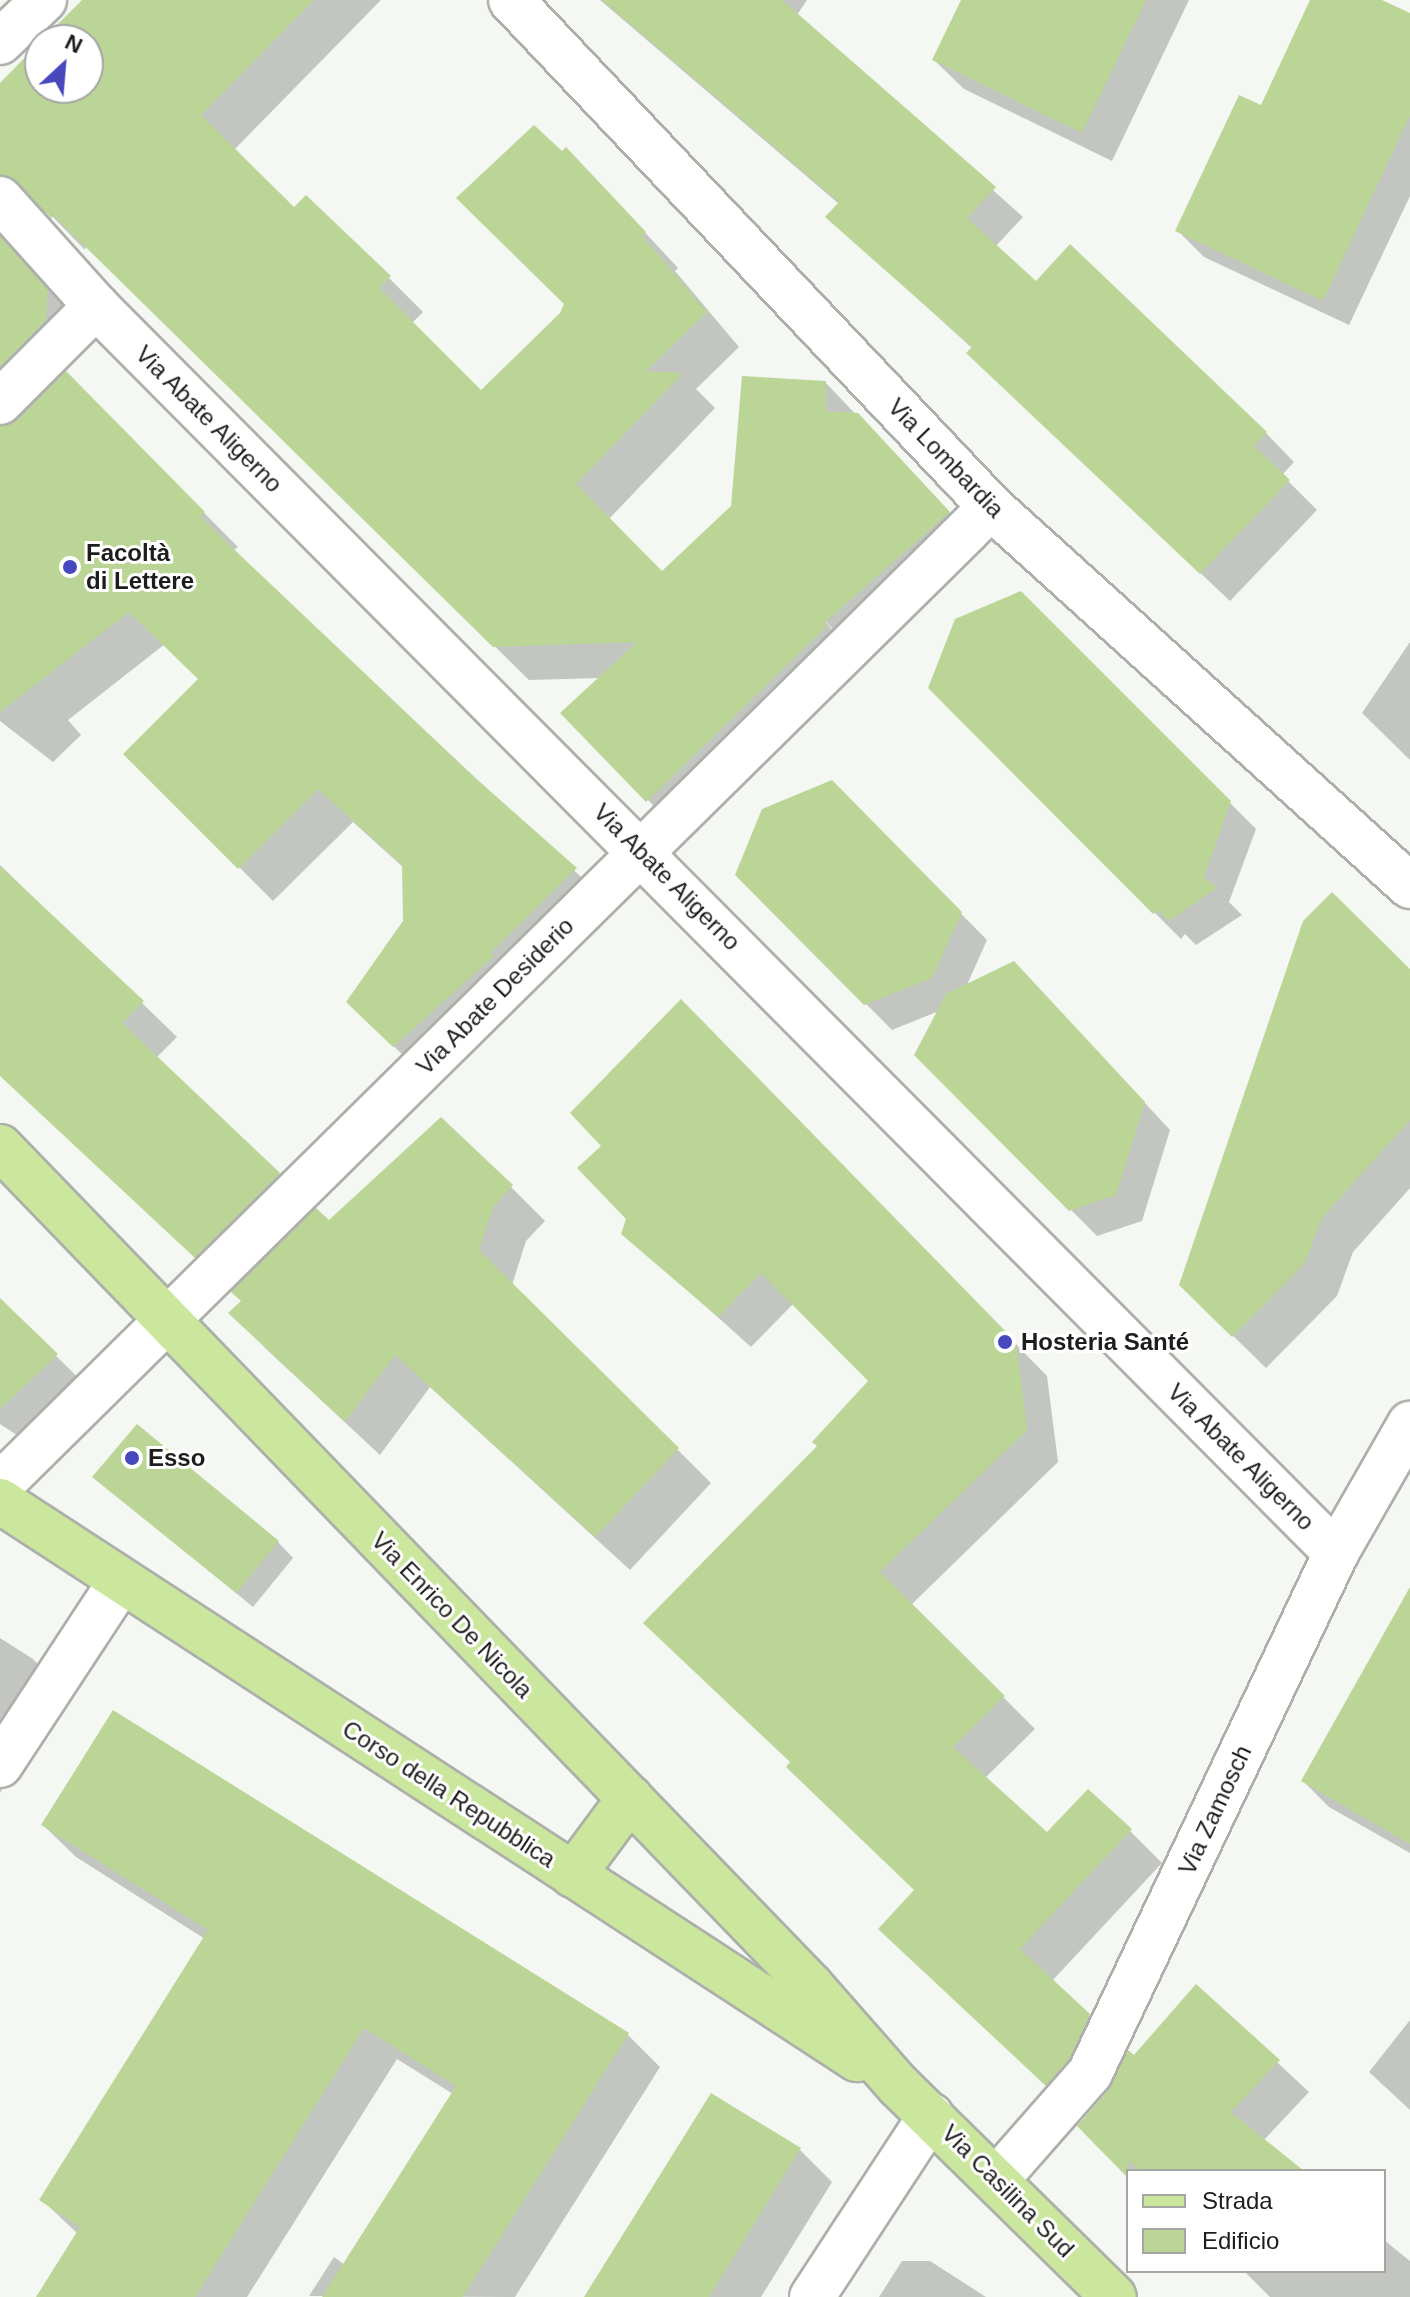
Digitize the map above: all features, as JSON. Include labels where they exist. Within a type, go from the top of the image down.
[{"type":"main road","name":"Via Enrico De Nicola","points":[[0,1147],[630,1798],[899,2086]]},
{"type":"main road","name":"Corso della Repubblica","points":[[0,1501],[899,2086]]},
{"type":"main road","points":[[573,1875],[630,1798]]},
{"type":"main road","name":"Via Casilina Sud","points":[[899,2086],[1114,2297]]},
{"type":"street","points":[[0,42],[44,0]]},
{"type":"street","name":"Via Lombardia","points":[[511,0],[991,507],[1410,886]]},
{"type":"street","name":"Via Abate Aligerno","points":[[0,199],[96,306],[1336,1553]]},
{"type":"street","points":[[0,402],[96,306]]},
{"type":"street","name":"Via Abate Desiderio","points":[[0,1485],[991,507]]},
{"type":"street","name":"Via Zamosch","points":[[997,2179],[1090,2073],[1336,1553],[1410,1424]]},
{"type":"street","points":[[0,1765],[121,1581]]},
{"type":"street","points":[[812,2297],[931,2115]]},
{"type":"building","points":[[82,0],[314,0],[201,115],[294,207],[306,195],[391,276],[379,288],[481,390],[560,313],[564,304],[456,198],[534,125],[562,151],[566,147],[646,232],[642,236],[707,312],[646,371],[683,373],[576,484],[662,571],[731,506],[742,376],[826,381],[826,411],[858,413],[950,512],[824,623],[827,626],[646,802],[560,713],[637,642],[493,647],[52,214],[52,219],[18,182],[0,175],[0,83],[24,58],[24,104],[104,104],[104,24],[58,24]]},
{"type":"building","points":[[602,0],[782,0],[996,187],[967,218],[1036,281],[1070,244],[1267,432],[1254,446],[1290,480],[1200,574],[966,353],[972,347],[825,217],[839,202]]},
{"type":"building","points":[[961,0],[1146,0],[1082,133],[932,60]]},
{"type":"building","points":[[1310,0],[1382,0],[1410,13],[1410,115],[1323,301],[1175,231],[1239,95],[1261,105]]},
{"type":"building","points":[[0,236],[48,290],[46,320],[0,367]]},
{"type":"building","points":[[66,371],[205,512],[200,517],[473,776],[577,868],[491,952],[494,956],[393,1047],[346,1002],[403,921],[402,865],[318,789],[238,869],[123,754],[198,679],[129,612],[0,712],[0,426],[18,420]]},
{"type":"building","points":[[1021,591],[1231,801],[1204,877],[1217,888],[1169,921],[1158,910],[1153,914],[928,688],[955,619]]},
{"type":"building","points":[[832,780],[962,912],[932,978],[864,1005],[735,875],[762,809]]},
{"type":"building","points":[[0,866],[144,1001],[122,1023],[280,1173],[195,1258],[0,1076]]},
{"type":"building","points":[[1332,892],[1410,969],[1410,1120],[1321,1219],[1305,1263],[1232,1337],[1179,1285],[1303,921]]},
{"type":"building","points":[[1014,961],[1145,1102],[1116,1195],[1069,1211],[914,1055],[946,994]]},
{"type":"building","points":[[681,999],[1016,1342],[1027,1430],[880,1572],[1005,1696],[953,1747],[1047,1832],[1088,1789],[1132,1829],[1020,1949],[1090,2014],[1069,2059],[1046,2086],[878,1929],[914,1890],[786,1767],[790,1762],[643,1623],[817,1446],[812,1442],[868,1381],[761,1273],[718,1317],[621,1234],[626,1219],[577,1168],[601,1146],[570,1113]]},
{"type":"building","points":[[441,1117],[513,1185],[493,1207],[479,1250],[679,1448],[595,1537],[395,1355],[345,1422],[228,1313],[241,1301],[231,1292],[316,1208],[329,1220]]},
{"type":"building","points":[[0,1298],[58,1354],[0,1409]]},
{"type":"building","points":[[137,1424],[279,1541],[236,1593],[92,1477]]},
{"type":"building","points":[[1410,1587],[1410,1844],[1301,1781]]},
{"type":"building","points":[[113,1710],[629,2033],[463,2297],[322,2297],[456,2086],[364,2028],[195,2297],[36,2297],[80,2227],[39,2200],[208,1930],[41,1825]]},
{"type":"building","points":[[1196,1984],[1280,2060],[1231,2112],[1302,2169],[1138,2169],[1128,2160],[1126,2176],[1077,2126],[1109,2089],[1128,2050],[1134,2055]]},
{"type":"building","points":[[711,2093],[801,2148],[709,2297],[584,2297]]},
{"type":"place","name":"Facoltà di Lettere","points":[[70,567]]},
{"type":"place","name":"Hosteria Santé","points":[[1005,1342]]},
{"type":"place","name":"Esso","points":[[132,1458]]}]
